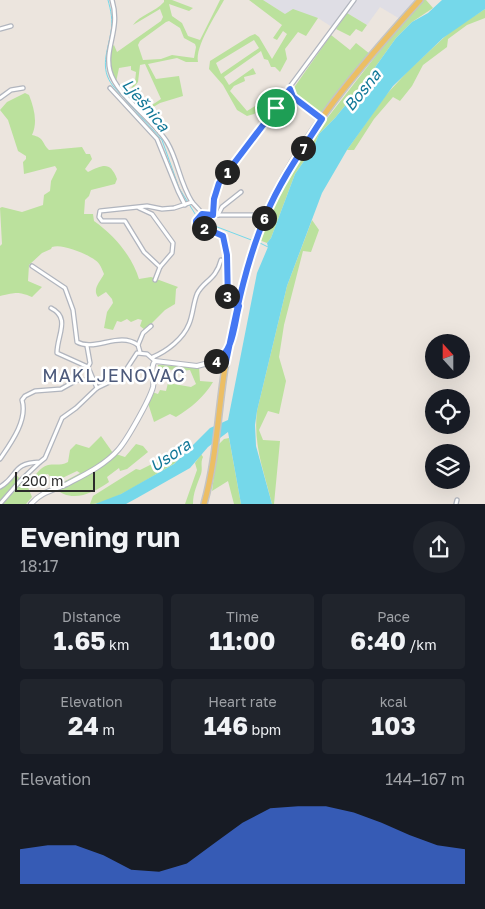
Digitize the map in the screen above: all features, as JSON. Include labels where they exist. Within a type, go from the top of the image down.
[{"type":"main road","points":[[204,504],[208,488],[225,361],[257,236],[265,215],[292,165],[322,119],[354,77],[420,0]]},
{"type":"street","points":[[112,0],[116,19],[109,58],[112,78],[168,142],[188,203]]},
{"type":"street","points":[[215,215],[214,194],[223,177],[290,89],[354,0]]},
{"type":"street","points":[[0,29],[11,26]]},
{"type":"street","points":[[0,98],[11,90],[23,88]]},
{"type":"street","points":[[110,88],[157,139],[178,191],[201,215],[265,215]]},
{"type":"street","points":[[290,89],[293,97],[322,119]]},
{"type":"street","points":[[215,215],[241,192]]},
{"type":"street","points":[[160,267],[144,252],[125,221],[102,221],[99,217],[100,211],[147,206],[168,209],[188,203]]},
{"type":"street","points":[[139,208],[152,214],[173,243],[172,253],[160,267],[155,280]]},
{"type":"street","points":[[201,215],[196,224],[223,236],[227,255],[228,303],[239,306]]},
{"type":"street","points":[[31,504],[38,496],[66,484],[107,461],[118,450],[145,406],[153,388],[152,368],[154,359],[168,349],[186,330],[190,323],[197,293],[217,272],[221,260]]},
{"type":"street","points":[[32,266],[65,288],[73,310],[77,342],[87,346],[114,340],[132,341],[138,344]]},
{"type":"street","points":[[51,308],[59,313],[63,321],[57,353],[88,368],[97,388]]},
{"type":"street","points":[[150,326],[143,333],[138,344],[140,352],[154,359],[197,366],[216,361],[225,361]]},
{"type":"street","points":[[87,346],[90,363],[88,368]]},
{"type":"street","points":[[0,504],[49,450],[62,418],[76,408],[97,388],[122,376],[134,356],[140,352]]},
{"type":"street","points":[[0,459],[11,443],[23,417],[25,409],[22,400],[25,396],[35,392],[61,389],[76,380],[95,380]]},
{"type":"street","points":[[0,488],[21,466],[40,462]]},
{"type":"shaded area","points":[[263,0],[352,0],[332,27],[318,18],[285,14]]},
{"type":"shaded area","points":[[357,0],[418,0],[400,19],[380,7],[367,25],[347,13]]},
{"type":"green space","points":[[164,0],[172,0],[193,8],[189,11],[169,4],[172,16],[182,23],[188,36],[200,40],[220,0],[224,0],[203,39],[198,62],[186,62],[177,58],[148,64],[156,79],[179,76],[183,96],[160,103],[150,109],[152,105],[161,99],[145,64],[140,65],[138,82],[131,91],[135,82],[136,72],[131,70],[131,66],[119,68],[116,82],[110,66],[112,47],[114,45],[117,52],[161,21],[163,17],[160,9],[133,25],[164,2]],"holes":[[[169,21],[180,28],[184,38],[195,44],[194,58],[172,55],[161,59],[143,60],[138,45],[140,41]]]},
{"type":"green space","points":[[249,0],[263,0],[285,14],[293,9],[318,18],[306,36],[298,32],[285,49],[287,59],[280,72],[275,67],[271,67],[268,60],[264,59],[261,51],[224,77],[229,85],[253,68],[256,74],[244,77],[245,81],[234,86],[230,91],[247,111],[277,93],[286,92],[274,107],[270,103],[254,114],[247,116],[237,110],[223,85],[209,69],[210,61],[255,34],[259,37],[272,59],[287,34],[283,31],[277,40],[273,38],[282,25]],"holes":[[[254,40],[259,48],[221,74],[216,63]]]},
{"type":"green space","points":[[422,0],[426,0],[433,8],[412,22],[396,38],[366,80],[335,118],[319,134],[313,148],[295,174],[271,238],[267,243],[259,240],[282,186],[314,135]]},
{"type":"green space","points":[[485,9],[485,18],[467,25],[448,39],[447,47],[423,65],[412,86],[400,101],[393,97],[374,119],[354,150],[347,150],[385,96],[409,70],[451,31]]},
{"type":"green space","points":[[347,13],[367,25],[362,32],[356,29],[350,36],[336,29]]},
{"type":"green space","points":[[331,35],[350,50],[356,43],[370,54],[320,114],[294,95],[293,89]]},
{"type":"green space","points":[[25,93],[29,95],[35,115],[32,135],[41,139],[49,150],[82,147],[86,154],[90,154],[92,159],[85,169],[88,172],[106,166],[112,169],[117,179],[115,184],[91,190],[85,200],[84,214],[93,214],[94,221],[127,254],[139,279],[151,277],[178,287],[176,289],[175,304],[165,310],[145,330],[140,326],[142,320],[138,319],[131,322],[127,319],[121,322],[117,321],[113,330],[104,328],[107,312],[113,303],[106,292],[98,297],[96,294],[97,286],[104,274],[102,268],[98,263],[81,252],[62,246],[52,247],[29,265],[28,281],[42,287],[32,297],[16,293],[0,296],[0,246],[2,244],[0,208],[22,212],[43,205],[44,195],[50,191],[51,181],[57,169],[55,166],[24,174],[23,162],[26,156],[18,151],[8,120],[0,110],[7,102]]},
{"type":"green space","points":[[312,220],[319,230],[311,252],[303,251],[284,325],[279,357],[286,381],[279,414],[268,411],[259,430],[263,440],[280,441],[274,504],[272,504],[258,447],[257,411],[287,286]]},
{"type":"green space","points":[[158,365],[199,367],[200,381],[213,382],[201,397],[182,414],[176,417],[170,414],[154,422],[147,400],[152,392],[158,394],[160,390],[166,391],[168,383],[191,387],[196,384],[190,370],[181,371],[158,368]]},
{"type":"green space","points":[[101,436],[113,453],[125,457],[136,444],[143,446],[148,452],[127,469],[120,471],[119,468],[107,477],[109,482],[81,495],[67,495],[54,487],[80,473],[77,471],[54,482],[48,474],[34,477],[47,465],[68,462],[70,450],[76,444],[89,448]]},
{"type":"green space","points":[[229,438],[241,504],[234,504],[228,481],[212,491],[218,445],[224,439]]},
{"type":"green space","points":[[172,454],[178,460],[174,464],[121,494],[99,503],[90,504],[93,496],[136,469],[140,470]]},
{"type":"green space","points":[[201,454],[203,457],[202,472],[194,493],[193,504],[185,504],[197,470],[195,463]]},
{"type":"green space","points":[[15,474],[27,485],[32,497],[26,504],[0,504],[0,485]]},
{"type":"water","name":"Bosna","points":[[442,0],[485,0],[485,9],[443,38],[393,86],[347,150],[322,193],[287,286],[255,425],[256,446],[272,504],[241,504],[228,432],[208,447],[190,468],[126,504],[95,504],[121,494],[174,464],[210,428],[228,420],[257,273],[295,174],[313,148],[319,134],[335,118],[366,80],[396,38],[412,22],[428,13]]},
{"type":"waterway","name":"Lješnica","points":[[108,0],[112,23],[105,66],[106,73],[113,86],[162,140],[179,188],[197,217]]},
{"type":"waterway","name":"Lješnica","points":[[199,220],[254,241]]},
{"type":"waterway","name":"Lješnica","points":[[258,242],[268,247]]},
{"type":"district","name":"MAKLJENOVAC","points":[[114,375]]},
{"type":"route","points":[[290,89],[293,97],[322,119],[292,165],[265,215],[249,264],[226,362],[216,361],[222,358],[229,349],[239,306],[228,303],[227,255],[223,236],[195,223],[202,214],[213,215],[214,199],[219,183],[276,108],[290,89]]},
{"type":"water label","name":"Usora","points":[[170,455]]}]
